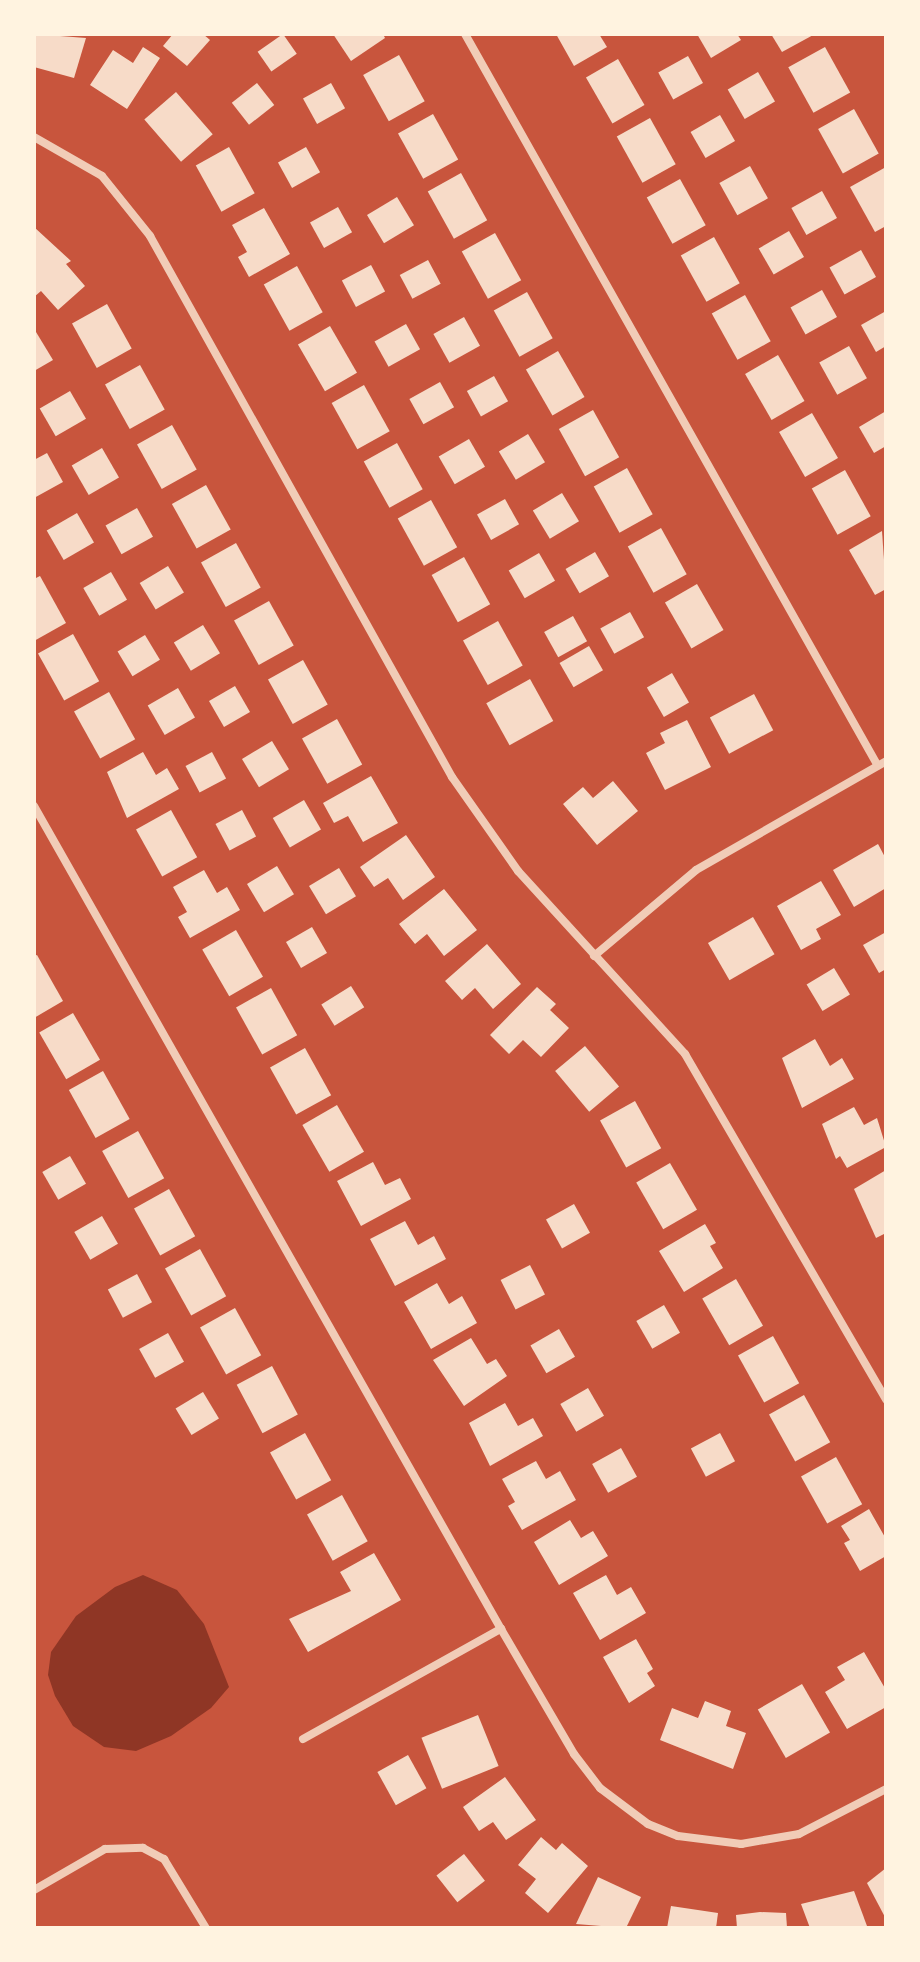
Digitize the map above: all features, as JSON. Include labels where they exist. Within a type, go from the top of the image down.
[{"type":"street","points":[[465,34],[882,763],[696,870],[594,956]]},
{"type":"street","points":[[34,137],[102,176],[128,203],[452,777],[518,871],[594,956],[659,1021],[701,1077],[886,1400]]},
{"type":"street","points":[[34,806],[574,1754],[619,1805],[678,1836],[741,1844],[799,1834],[886,1789]]},
{"type":"street","points":[[303,1739],[501,1629]]},
{"type":"street","points":[[34,1890],[105,1849],[143,1848],[164,1859],[206,1928]]},
{"type":"shaded area","points":[[143,1575],[177,1590],[204,1624],[229,1687],[211,1708],[171,1736],[136,1751],[104,1747],[73,1726],[55,1696],[48,1675],[51,1652],[76,1616],[115,1587]]},
{"type":"building","points":[[34,34],[86,38],[74,78],[34,67]]},
{"type":"building","points":[[173,34],[203,34],[210,40],[187,66],[163,46]]},
{"type":"building","points":[[283,34],[297,54],[271,71],[258,52]]},
{"type":"building","points":[[333,34],[383,34],[385,38],[351,61]]},
{"type":"building","points":[[556,34],[599,34],[607,47],[574,66]]},
{"type":"building","points":[[697,34],[737,34],[741,40],[711,58]]},
{"type":"building","points":[[771,34],[815,34],[782,52]]},
{"type":"building","points":[[143,47],[160,58],[127,109],[90,85],[113,50],[133,63]]},
{"type":"building","points":[[825,47],[850,92],[813,113],[788,67]]},
{"type":"building","points":[[399,55],[425,101],[389,121],[363,75]]},
{"type":"building","points":[[688,56],[703,83],[673,100],[658,72]]},
{"type":"building","points":[[618,59],[644,105],[612,123],[586,78]]},
{"type":"building","points":[[758,72],[775,101],[745,119],[728,90]]},
{"type":"building","points":[[257,83],[274,105],[249,125],[232,103]]},
{"type":"building","points":[[331,83],[345,108],[317,124],[303,99]]},
{"type":"building","points":[[176,92],[213,134],[181,162],[144,120]]},
{"type":"building","points":[[854,109],[879,154],[843,173],[818,129]]},
{"type":"building","points":[[433,114],[458,159],[423,179],[398,133]]},
{"type":"building","points":[[720,115],[735,141],[706,158],[691,132]]},
{"type":"building","points":[[650,118],[676,164],[642,183],[617,136]]},
{"type":"building","points":[[229,147],[255,193],[221,212],[196,165]]},
{"type":"building","points":[[306,147],[320,172],[292,188],[278,163]]},
{"type":"building","points":[[750,166],[768,198],[737,215],[719,183]]},
{"type":"building","points":[[886,167],[886,226],[875,232],[850,187]]},
{"type":"building","points":[[461,173],[487,220],[454,239],[428,191]]},
{"type":"building","points":[[680,179],[706,225],[672,244],[647,197]]},
{"type":"building","points":[[822,191],[837,218],[806,235],[791,208]]},
{"type":"building","points":[[397,197],[414,225],[384,243],[367,215]]},
{"type":"building","points":[[338,207],[352,232],[324,248],[310,223]]},
{"type":"building","points":[[264,208],[290,254],[249,277],[238,257],[247,252],[232,225]]},
{"type":"building","points":[[34,227],[71,261],[66,264],[85,286],[58,310],[41,291],[34,297]]},
{"type":"building","points":[[789,231],[804,257],[774,274],[759,248]]},
{"type":"building","points":[[495,233],[521,280],[488,299],[462,251]]},
{"type":"building","points":[[714,237],[740,283],[706,302],[681,255]]},
{"type":"building","points":[[861,250],[876,277],[845,295],[830,267]]},
{"type":"building","points":[[428,260],[441,284],[412,299],[400,275]]},
{"type":"building","points":[[371,265],[385,291],[356,307],[342,280]]},
{"type":"building","points":[[297,266],[323,312],[289,331],[264,284]]},
{"type":"building","points":[[822,290],[837,317],[806,335],[791,307]]},
{"type":"building","points":[[527,292],[553,338],[519,357],[494,310]]},
{"type":"building","points":[[745,295],[771,341],[737,360],[712,313]]},
{"type":"building","points":[[107,304],[132,349],[97,368],[72,323]]},
{"type":"building","points":[[886,311],[886,346],[876,352],[861,325]]},
{"type":"building","points":[[464,317],[480,346],[449,363],[433,334]]},
{"type":"building","points":[[406,324],[420,349],[389,367],[375,341]]},
{"type":"building","points":[[330,326],[357,373],[325,391],[298,344]]},
{"type":"building","points":[[34,333],[53,360],[34,371]]},
{"type":"building","points":[[849,346],[867,378],[837,395],[819,362]]},
{"type":"building","points":[[558,351],[584,397],[552,415],[526,370]]},
{"type":"building","points":[[778,355],[804,401],[772,420],[745,374]]},
{"type":"building","points":[[140,365],[165,410],[130,429],[105,384]]},
{"type":"building","points":[[494,376],[508,401],[481,416],[467,391]]},
{"type":"building","points":[[440,382],[454,407],[423,424],[409,399]]},
{"type":"building","points":[[364,385],[390,431],[357,449],[332,403]]},
{"type":"building","points":[[70,391],[86,419],[56,436],[40,408]]},
{"type":"building","points":[[593,410],[619,457],[585,476],[559,429]]},
{"type":"building","points":[[886,411],[886,446],[874,453],[859,427]]},
{"type":"building","points":[[812,413],[838,458],[805,477],[779,432]]},
{"type":"building","points":[[172,425],[197,470],[162,489],[137,444]]},
{"type":"building","points":[[528,434],[545,462],[516,480],[499,452]]},
{"type":"building","points":[[469,439],[485,467],[455,484],[439,457]]},
{"type":"building","points":[[397,443],[423,489],[389,508],[364,461]]},
{"type":"building","points":[[102,448],[119,477],[89,495],[72,466]]},
{"type":"building","points":[[47,453],[63,482],[34,498],[34,460]]},
{"type":"building","points":[[627,468],[653,514],[619,533],[594,486]]},
{"type":"building","points":[[845,470],[871,516],[837,535],[812,488]]},
{"type":"building","points":[[206,485],[231,530],[197,549],[172,504]]},
{"type":"building","points":[[562,493],[579,521],[550,539],[533,511]]},
{"type":"building","points":[[505,499],[519,524],[491,540],[477,515]]},
{"type":"building","points":[[431,500],[457,547],[424,566],[398,518]]},
{"type":"building","points":[[137,508],[153,537],[122,554],[106,525]]},
{"type":"building","points":[[77,513],[94,542],[64,560],[47,530]]},
{"type":"building","points":[[661,528],[687,574],[653,593],[628,546]]},
{"type":"building","points":[[882,531],[886,589],[875,595],[849,550]]},
{"type":"building","points":[[236,543],[261,588],[226,607],[201,562]]},
{"type":"building","points":[[595,552],[609,576],[580,593],[566,569]]},
{"type":"building","points":[[539,553],[555,581],[525,598],[509,570]]},
{"type":"building","points":[[464,557],[490,604],[458,622],[432,575]]},
{"type":"building","points":[[168,566],[184,593],[156,610],[140,583]]},
{"type":"building","points":[[111,572],[127,600],[99,616],[83,588]]},
{"type":"building","points":[[40,576],[66,623],[34,641],[34,579]]},
{"type":"building","points":[[697,584],[724,630],[691,648],[665,602]]},
{"type":"building","points":[[269,601],[294,646],[259,665],[234,620]]},
{"type":"building","points":[[630,612],[644,637],[614,654],[600,628]]},
{"type":"building","points":[[573,616],[587,641],[558,657],[544,632]]},
{"type":"building","points":[[498,621],[523,666],[488,685],[463,640]]},
{"type":"building","points":[[203,625],[220,653],[191,671],[174,643]]},
{"type":"building","points":[[73,634],[99,681],[64,701],[38,653]]},
{"type":"building","points":[[145,635],[160,660],[133,676],[118,651]]},
{"type":"building","points":[[589,646],[603,670],[574,687],[560,663]]},
{"type":"building","points":[[303,660],[328,705],[293,724],[268,679]]},
{"type":"building","points":[[672,673],[689,702],[664,717],[647,688]]},
{"type":"building","points":[[530,679],[553,721],[510,745],[486,703]]},
{"type":"building","points":[[235,686],[250,712],[224,727],[209,701]]},
{"type":"building","points":[[178,688],[195,717],[165,735],[148,706]]},
{"type":"building","points":[[109,692],[135,739],[100,759],[74,711]]},
{"type":"building","points":[[754,694],[773,730],[729,754],[710,717]]},
{"type":"building","points":[[337,719],[362,764],[327,784],[302,738]]},
{"type":"building","points":[[687,720],[711,767],[665,790],[646,753],[665,743],[660,733]]},
{"type":"building","points":[[272,741],[289,769],[259,787],[242,759]]},
{"type":"building","points":[[143,752],[156,775],[167,768],[179,789],[127,818],[107,772]]},
{"type":"building","points":[[212,752],[226,778],[200,793],[186,766]]},
{"type":"building","points":[[371,776],[398,823],[363,842],[348,816],[334,823],[323,803]]},
{"type":"building","points":[[613,781],[638,811],[597,845],[563,804],[583,787],[593,798]]},
{"type":"building","points":[[304,800],[321,829],[290,847],[273,818]]},
{"type":"building","points":[[171,810],[197,857],[162,877],[136,829]]},
{"type":"building","points":[[242,810],[256,836],[230,851],[216,824]]},
{"type":"building","points":[[406,835],[435,877],[403,900],[388,878],[374,887],[360,867]]},
{"type":"building","points":[[878,844],[886,859],[886,888],[854,907],[833,870]]},
{"type":"building","points":[[277,866],[294,894],[264,912],[247,884]]},
{"type":"building","points":[[339,868],[356,896],[326,914],[309,886]]},
{"type":"building","points":[[204,870],[217,893],[227,887],[240,910],[190,938],[178,917],[187,912],[173,887]]},
{"type":"building","points":[[821,881],[841,915],[816,929],[821,939],[801,950],[777,906]]},
{"type":"building","points":[[444,889],[477,930],[444,956],[427,934],[415,944],[399,924]]},
{"type":"building","points":[[753,917],[774,954],[729,980],[708,943]]},
{"type":"building","points":[[312,927],[327,953],[301,968],[286,942]]},
{"type":"building","points":[[236,930],[263,977],[229,996],[202,950]]},
{"type":"building","points":[[886,932],[886,969],[879,973],[863,945]]},
{"type":"building","points":[[487,944],[521,984],[493,1009],[475,988],[462,1000],[445,981]]},
{"type":"building","points":[[37,955],[63,1001],[34,1018],[34,956]]},
{"type":"building","points":[[834,968],[850,995],[823,1011],[807,984]]},
{"type":"building","points":[[351,986],[364,1007],[335,1026],[321,1005]]},
{"type":"building","points":[[537,987],[556,1004],[550,1010],[569,1028],[541,1057],[523,1040],[509,1054],[490,1035]]},
{"type":"building","points":[[271,988],[297,1035],[262,1055],[236,1007]]},
{"type":"building","points":[[73,1013],[100,1060],[66,1079],[39,1032]]},
{"type":"building","points":[[815,1039],[830,1066],[842,1058],[854,1079],[802,1108],[782,1058]]},
{"type":"building","points":[[585,1046],[619,1087],[589,1112],[555,1071]]},
{"type":"building","points":[[305,1048],[331,1095],[296,1115],[270,1067]]},
{"type":"building","points":[[103,1071],[130,1119],[96,1138],[69,1090]]},
{"type":"building","points":[[635,1101],[661,1148],[626,1168],[600,1120]]},
{"type":"building","points":[[337,1105],[364,1152],[329,1172],[302,1125]]},
{"type":"building","points":[[854,1107],[864,1125],[877,1118],[886,1147],[847,1168],[840,1156],[836,1159],[822,1124]]},
{"type":"building","points":[[138,1131],[164,1178],[128,1198],[102,1151]]},
{"type":"building","points":[[70,1156],[86,1184],[58,1200],[42,1172]]},
{"type":"building","points":[[373,1162],[385,1185],[400,1178],[411,1199],[361,1226],[337,1181]]},
{"type":"building","points":[[670,1163],[697,1210],[663,1229],[636,1182]]},
{"type":"building","points":[[886,1170],[886,1233],[876,1238],[854,1189]]},
{"type":"building","points":[[169,1189],[195,1236],[160,1256],[134,1208]]},
{"type":"building","points":[[574,1204],[590,1233],[562,1248],[546,1220]]},
{"type":"building","points":[[102,1216],[118,1244],[90,1260],[74,1232]]},
{"type":"building","points":[[405,1221],[418,1245],[434,1236],[446,1259],[395,1286],[370,1239]]},
{"type":"building","points":[[705,1224],[716,1243],[710,1246],[723,1268],[684,1292],[659,1251]]},
{"type":"building","points":[[200,1249],[226,1296],[191,1316],[165,1268]]},
{"type":"building","points":[[530,1265],[545,1294],[516,1309],[501,1280]]},
{"type":"building","points":[[137,1274],[152,1302],[123,1318],[108,1289]]},
{"type":"building","points":[[736,1279],[763,1326],[729,1345],[702,1298]]},
{"type":"building","points":[[437,1283],[449,1304],[462,1296],[477,1323],[431,1349],[404,1302]]},
{"type":"building","points":[[664,1305],[680,1333],[652,1349],[636,1321]]},
{"type":"building","points":[[235,1308],[261,1355],[226,1375],[200,1327]]},
{"type":"building","points":[[559,1329],[575,1357],[546,1373],[530,1346]]},
{"type":"building","points":[[168,1333],[184,1362],[155,1378],[139,1349]]},
{"type":"building","points":[[773,1336],[799,1383],[764,1403],[738,1355]]},
{"type":"building","points":[[471,1338],[487,1364],[496,1359],[507,1376],[464,1406],[433,1360]]},
{"type":"building","points":[[272,1366],[298,1415],[263,1433],[237,1385]]},
{"type":"building","points":[[588,1388],[604,1416],[576,1432],[560,1404]]},
{"type":"building","points":[[203,1392],[219,1419],[192,1435],[176,1408]]},
{"type":"building","points":[[804,1395],[830,1442],[795,1462],[769,1414]]},
{"type":"building","points":[[505,1403],[518,1426],[533,1418],[543,1436],[490,1466],[469,1423]]},
{"type":"building","points":[[305,1433],[331,1480],[296,1500],[270,1452]]},
{"type":"building","points":[[720,1433],[735,1461],[706,1477],[691,1448]]},
{"type":"building","points":[[621,1448],[637,1477],[608,1493],[592,1464]]},
{"type":"building","points":[[836,1457],[862,1504],[827,1524],[801,1476]]},
{"type":"building","points":[[536,1461],[546,1479],[560,1471],[576,1500],[522,1530],[508,1506],[515,1502],[502,1479]]},
{"type":"building","points":[[342,1495],[368,1541],[333,1561],[307,1514]]},
{"type":"building","points":[[869,1509],[886,1539],[886,1556],[860,1571],[844,1543],[850,1540],[841,1526]]},
{"type":"building","points":[[570,1520],[581,1538],[593,1531],[608,1556],[559,1585],[534,1542]]},
{"type":"building","points":[[374,1553],[401,1600],[308,1652],[289,1619],[351,1591],[340,1572]]},
{"type":"building","points":[[606,1575],[617,1595],[631,1587],[646,1613],[600,1640],[573,1593]]},
{"type":"building","points":[[636,1639],[653,1669],[647,1673],[655,1686],[629,1703],[603,1657]]},
{"type":"building","points":[[864,1652],[886,1690],[886,1707],[847,1729],[825,1692],[845,1680],[837,1667]]},
{"type":"building","points":[[802,1684],[830,1732],[786,1758],[758,1710]]},
{"type":"building","points":[[705,1701],[731,1711],[726,1726],[746,1733],[733,1769],[660,1740],[672,1708],[698,1718]]},
{"type":"building","points":[[478,1715],[499,1766],[442,1789],[421,1738]]},
{"type":"building","points":[[408,1755],[426,1788],[396,1805],[377,1772]]},
{"type":"building","points":[[505,1777],[536,1820],[506,1840],[493,1822],[479,1831],[463,1807]]},
{"type":"building","points":[[541,1837],[556,1850],[562,1843],[588,1866],[548,1913],[525,1893],[536,1879],[518,1865]]},
{"type":"building","points":[[464,1854],[485,1881],[457,1902],[436,1876]]},
{"type":"building","points":[[886,1868],[886,1919],[867,1883]]},
{"type":"building","points":[[598,1877],[641,1897],[626,1928],[576,1924]]},
{"type":"building","points":[[854,1891],[867,1926],[810,1928],[801,1904]]},
{"type":"building","points":[[671,1906],[718,1913],[716,1928],[667,1928]]},
{"type":"building","points":[[786,1913],[787,1928],[737,1928],[736,1915]]}]
